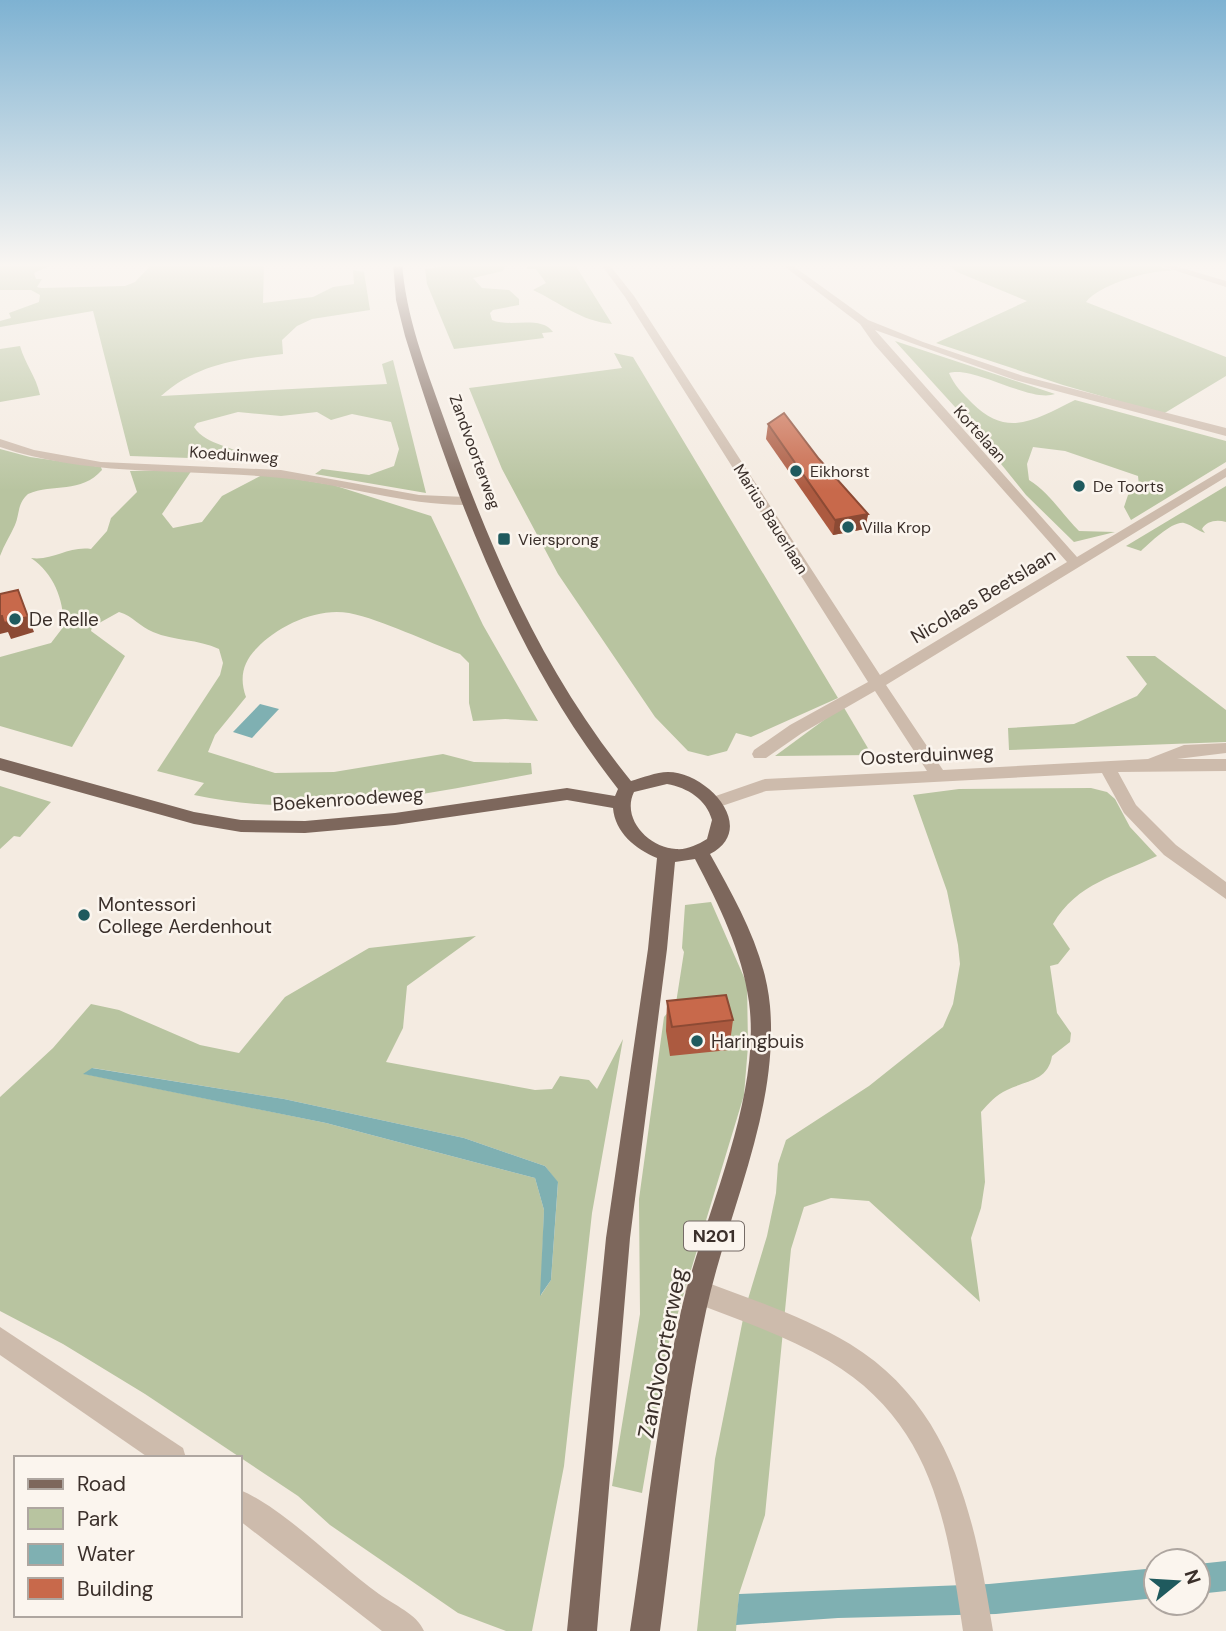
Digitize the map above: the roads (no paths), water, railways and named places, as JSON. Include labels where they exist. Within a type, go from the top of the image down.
[{"type":"main road","name":"Zandvoorterweg","points":[[411,339],[466,501],[503,586],[586,740],[624,795]]},
{"type":"main road","name":"Boekenroodeweg","points":[[0,764],[194,818],[241,826],[306,827],[395,819],[567,793],[624,795]]},
{"type":"main road","points":[[654,779],[678,779],[701,790],[713,803],[722,819],[721,832],[713,844],[700,852],[677,856],[666,854],[632,832],[625,823],[624,795],[654,779]]},
{"type":"main road","name":"Zandvoorterweg","points":[[645,1631],[674,1406],[709,1296],[748,1126],[760,1037],[757,984],[751,962],[723,893],[700,852]]},
{"type":"main road","points":[[582,1631],[626,1176],[653,992],[666,854]]},
{"type":"street","name":"Marius Bauerlaan","points":[[656,339],[876,684],[938,775]]},
{"type":"street","name":"Kortelaan","points":[[876,339],[1076,564]]},
{"type":"street","points":[[911,339],[1020,378],[1226,432]]},
{"type":"street","name":"Koeduinweg","points":[[0,443],[23,452],[81,462],[283,474],[437,502],[466,501]]},
{"type":"street","name":"Nicolaas Beetslaan","points":[[760,754],[796,729],[876,684],[1226,471]]},
{"type":"street","name":"Oosterduinweg","points":[[1145,765],[1184,751],[1226,748]]},
{"type":"street","name":"Oosterduinweg","points":[[713,803],[765,785],[1145,765],[1226,765]]},
{"type":"street","points":[[1107,767],[1130,809],[1170,850],[1226,892]]},
{"type":"street","points":[[709,1296],[841,1353],[894,1398],[932,1455],[951,1495],[967,1564],[978,1631]]},
{"type":"street","points":[[0,1340],[170,1456]]},
{"type":"street","points":[[242,1505],[281,1532],[383,1616],[408,1631]]},
{"type":"water","points":[[260,704],[279,709],[252,738],[233,732]]},
{"type":"water","points":[[92,1068],[284,1099],[464,1138],[545,1166],[558,1182],[551,1280],[540,1296],[544,1210],[535,1178],[326,1123],[83,1074]]},
{"type":"water","points":[[1226,1561],[1226,1591],[1212,1592],[1212,1562]]},
{"type":"water","points":[[1142,1569],[1142,1599],[996,1614],[838,1618],[736,1625],[739,1594],[989,1584]]},
{"type":"place","name":"Eikhorst","points":[[796,471]]},
{"type":"place","name":"De Toorts","points":[[1079,486]]},
{"type":"place","name":"Villa Krop","points":[[848,527]]},
{"type":"place","name":"Viersprong","points":[[504,539]]},
{"type":"place","name":"De Relle","points":[[15,619]]},
{"type":"place","name":"Montessori College Aerdenhout","points":[[84,915]]},
{"type":"place","name":"Haringbuis","points":[[697,1041]]}]
